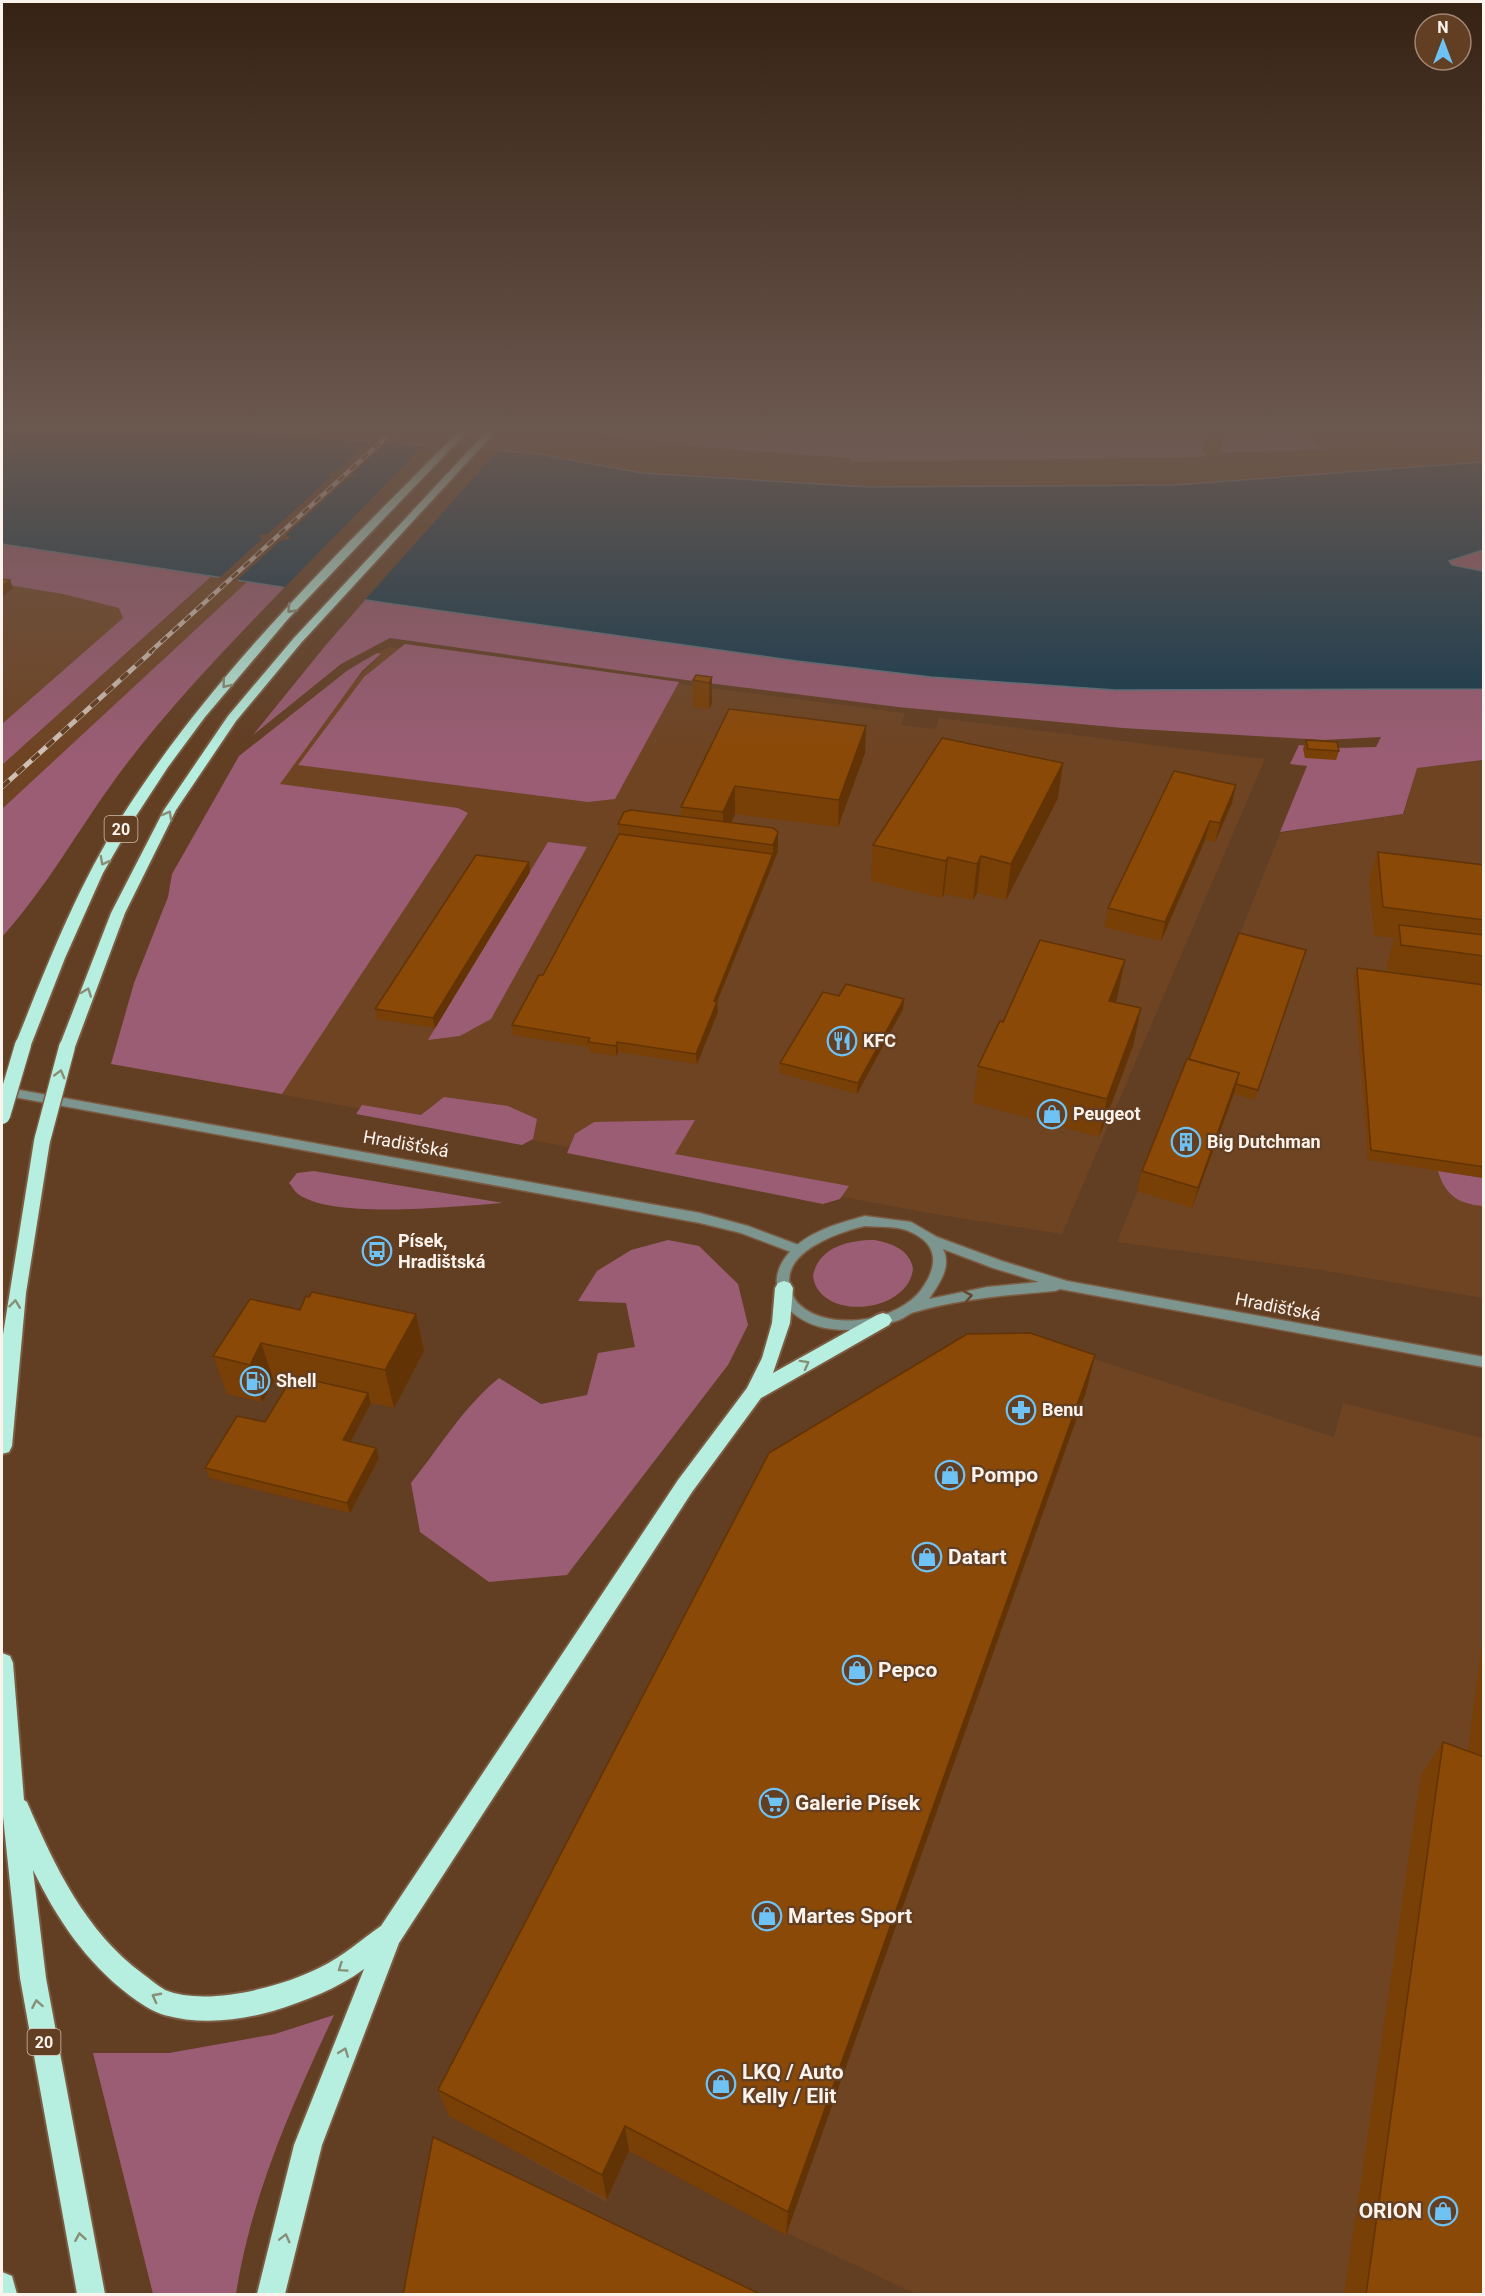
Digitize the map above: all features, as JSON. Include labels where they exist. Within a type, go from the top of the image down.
[{"type":"highway","name":"20","points":[[2,1116],[23,1046],[72,922],[127,819],[187,733],[263,638],[359,539]]},
{"type":"highway","name":"20","points":[[2,1446],[4,1387],[20,1263],[42,1141],[67,1047],[118,913],[170,810],[232,719],[297,640],[391,539]]},
{"type":"highway","points":[[271,2295],[308,2145],[390,1935],[589,1630],[686,1486],[754,1393],[771,1358],[781,1323],[784,1288]]},
{"type":"highway","points":[[754,1393],[883,1320]]},
{"type":"highway","name":"20","points":[[2,1663],[11,1788],[33,1978],[91,2295]]},
{"type":"highway","points":[[11,1788],[37,1854],[73,1919],[119,1974],[161,2001],[210,2007],[257,2004],[324,1980],[390,1935]]},
{"type":"highway","points":[[2,2286],[3,2295]]},
{"type":"street","name":"Hradišťská","points":[[2,1091],[700,1218],[744,1229],[799,1250]]},
{"type":"street","name":"Hradišťská","points":[[1067,1286],[987,1292],[911,1308],[883,1320],[848,1326],[820,1322],[797,1310],[788,1300],[784,1288],[785,1272],[799,1250],[829,1231],[865,1221],[889,1221],[914,1227],[933,1240],[998,1265],[1067,1286],[1484,1362]]},
{"type":"street","name":"Hradišťská","points":[[911,1308],[933,1288],[941,1271],[941,1256],[933,1240]]},
{"type":"shaded area","points":[[254,539],[293,539],[2,809],[2,765]]},
{"type":"shaded area","points":[[2,544],[213,575],[2,765],[2,724],[123,618],[119,608],[63,594],[2,584]]},
{"type":"shaded area","points":[[1483,550],[1483,571],[1452,565],[1448,560]]},
{"type":"shaded area","points":[[248,581],[285,587],[198,679],[135,752],[33,899],[2,937],[2,809]]},
{"type":"shaded area","points":[[2,584],[63,594],[120,608],[123,618],[2,724]]},
{"type":"shaded area","points":[[366,599],[797,661],[931,677],[1115,690],[1484,689],[1483,760],[1417,768],[1403,814],[1280,832],[1307,766],[1290,764],[1299,745],[1338,748],[1376,747],[1381,737],[1324,740],[1123,728],[898,707],[700,682],[390,638],[341,664],[253,735]]},
{"type":"shaded area","points":[[405,644],[679,682],[615,799],[588,802],[298,765],[364,677]]},
{"type":"shaded area","points":[[389,647],[905,713],[901,725],[935,729],[939,718],[1265,759],[1062,1234],[946,1216],[120,1065],[150,982],[246,830],[351,684],[381,655],[377,653]]},
{"type":"shaded area","points":[[377,653],[381,654],[362,671],[280,784],[458,808],[468,813],[282,1094],[111,1064],[134,983],[168,897],[172,874],[239,756],[348,670]]},
{"type":"shaded area","points":[[1483,761],[1483,1298],[1320,1270],[1117,1242],[1280,833],[1404,814],[1416,768]]},
{"type":"shaded area","points":[[548,842],[587,847],[491,1019],[460,1036],[428,1040]]},
{"type":"shaded area","points":[[444,1097],[508,1106],[537,1119],[533,1139],[522,1145],[356,1114],[362,1105],[421,1115]]},
{"type":"shaded area","points":[[695,1120],[675,1154],[849,1186],[840,1199],[823,1204],[567,1153],[575,1134],[594,1122]]},
{"type":"shaded area","points":[[314,1171],[503,1203],[397,1209],[338,1207],[315,1202],[298,1194],[289,1183],[297,1173]]},
{"type":"shaded area","points":[[1438,1171],[1483,1178],[1483,1206],[1466,1203],[1454,1197],[1444,1186]]},
{"type":"shaded area","points":[[668,1240],[699,1246],[738,1284],[748,1325],[728,1365],[567,1575],[489,1582],[420,1532],[411,1483],[464,1414],[499,1378],[541,1404],[587,1395],[598,1353],[635,1347],[626,1303],[578,1301],[597,1271],[631,1250]]},
{"type":"shaded area","points":[[874,1240],[899,1248],[908,1257],[913,1269],[908,1284],[896,1296],[881,1303],[863,1307],[846,1306],[830,1301],[819,1291],[813,1276],[821,1258],[836,1247]]},
{"type":"shaded area","name":"Galerie Písek","points":[[1042,1342],[1334,1437],[1343,1403],[1483,1438],[1483,2294],[916,2294],[785,2232],[629,2150],[606,2202],[450,2115]]},
{"type":"shaded area","points":[[334,2015],[288,2117],[263,2186],[243,2258],[236,2294],[153,2294],[93,2053],[169,2053],[275,2034]]},
{"type":"water","points":[[2,539],[1483,539],[1483,550],[1449,561],[1452,565],[1483,571],[1483,689],[1115,690],[931,677],[797,661],[386,603],[2,544]]},
{"type":"pier","points":[[262,539],[288,539],[280,541],[235,582],[218,579]]},
{"type":"pier","points":[[332,539],[419,539],[363,602],[283,589]]},
{"type":"building","points":[[2,579],[10,580],[2,586]]},
{"type":"building","points":[[696,675],[712,677],[709,683],[693,680]]},
{"type":"building","points":[[729,709],[866,726],[839,800],[735,786],[723,812],[681,807]]},
{"type":"building","points":[[942,738],[1063,763],[1011,864],[981,856],[977,864],[948,857],[946,861],[873,845]]},
{"type":"building","points":[[1306,740],[1337,742],[1339,751],[1308,749]]},
{"type":"building","points":[[1174,771],[1236,785],[1220,823],[1210,821],[1165,922],[1108,908]]},
{"type":"building","points":[[631,810],[773,828],[778,832],[773,845],[618,824],[624,812]]},
{"type":"building","points":[[619,834],[773,854],[714,1001],[717,1002],[696,1054],[617,1042],[616,1046],[588,1042],[590,1038],[512,1025],[539,975],[543,975]]},
{"type":"building","points":[[1378,852],[1484,865],[1484,920],[1383,907]]},
{"type":"building","points":[[476,855],[529,862],[433,1018],[375,1009]]},
{"type":"building","points":[[1399,925],[1484,935],[1484,956],[1401,945]]},
{"type":"building","points":[[1239,933],[1306,950],[1258,1090],[1236,1084],[1239,1073],[1189,1059]]},
{"type":"building","points":[[1040,940],[1125,960],[1109,1001],[1141,1008],[1107,1099],[978,1066],[1000,1021],[1003,1022]]},
{"type":"building","points":[[1357,968],[1484,985],[1484,1167],[1371,1150]]},
{"type":"building","name":"KFC","points":[[846,984],[904,999],[858,1083],[780,1063],[823,992],[839,996]]},
{"type":"building","name":"Big Dutchman","points":[[1187,1059],[1239,1073],[1198,1188],[1142,1171]]},
{"type":"building","points":[[312,1292],[416,1314],[385,1370],[261,1343],[250,1365],[213,1356],[250,1299],[300,1310],[306,1296],[309,1297]]},
{"type":"building","name":"Galerie Písek","points":[[1030,1333],[1095,1355],[788,2212],[625,2126],[602,2175],[438,2090],[769,1453],[967,1334]]},
{"type":"building","points":[[293,1376],[368,1393],[343,1440],[376,1448],[347,1503],[205,1468],[237,1416],[265,1422]]},
{"type":"building","points":[[1443,1742],[1484,1757],[1484,2295],[1366,2295]]},
{"type":"building","points":[[433,2137],[762,2295],[403,2295]]},
{"type":"railway","points":[[149,653],[274,539]]},
{"type":"railway","points":[[2,787],[151,652]]},
{"type":"place","name":"KFC","points":[[842,1041]]},
{"type":"place","name":"Peugeot","points":[[1052,1114]]},
{"type":"place","name":"Big Dutchman","points":[[1186,1142]]},
{"type":"place","name":"Písek, Hradištská","points":[[377,1251]]},
{"type":"place","name":"Shell","points":[[255,1381]]},
{"type":"place","name":"Benu","points":[[1021,1410]]},
{"type":"place","name":"Pompo","points":[[950,1475]]},
{"type":"place","name":"Datart","points":[[927,1557]]},
{"type":"place","name":"Pepco","points":[[857,1670]]},
{"type":"place","name":"Galerie Písek","points":[[774,1803]]},
{"type":"place","name":"Martes Sport","points":[[767,1916]]},
{"type":"place","name":"LKQ / Auto Kelly / Elit","points":[[721,2084]]},
{"type":"place","name":"ORION","points":[[1443,2211]]}]
